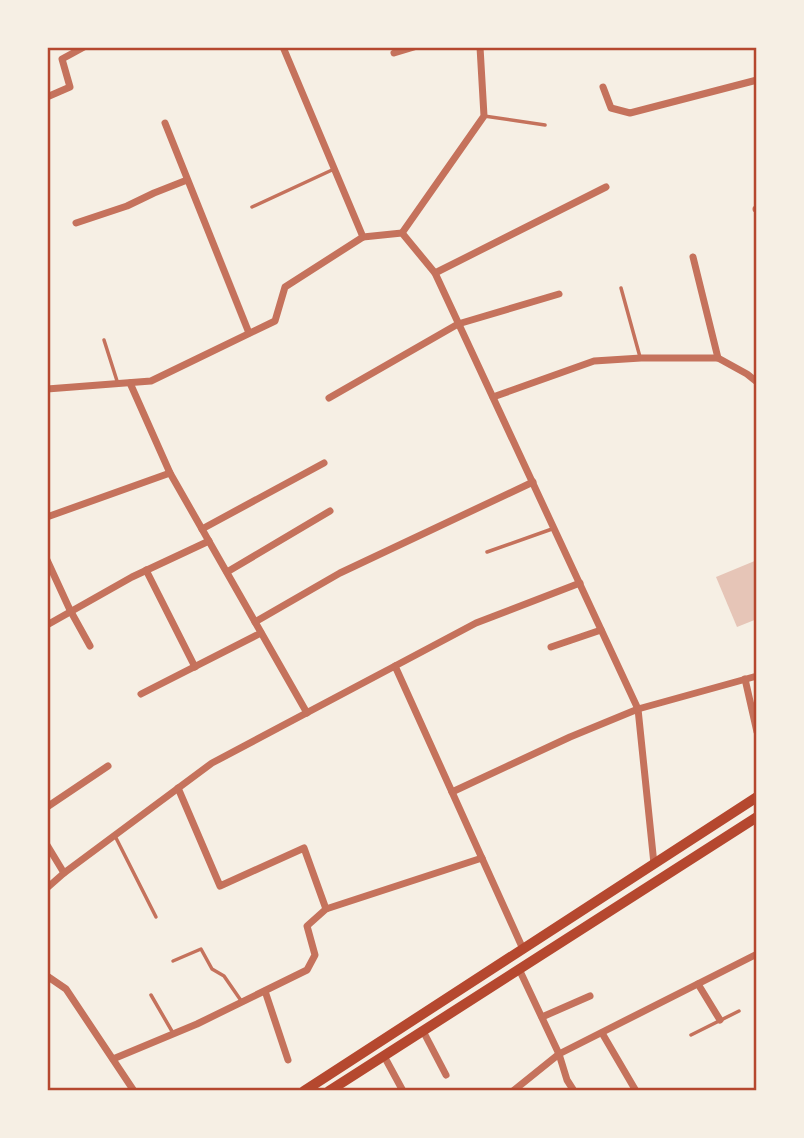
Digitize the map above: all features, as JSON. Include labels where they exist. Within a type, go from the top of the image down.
[{"type":"main road","points":[[304,1091],[757,797]]},
{"type":"main road","points":[[333,1090],[757,817]]},
{"type":"street","points":[[47,97],[70,87],[62,59],[84,47]]},
{"type":"street","points":[[283,47],[363,237]]},
{"type":"street","points":[[394,53],[414,47]]},
{"type":"street","points":[[47,389],[151,381],[275,321],[285,287],[363,237],[402,233],[484,116],[480,47]]},
{"type":"street","points":[[603,87],[611,108],[630,113],[757,80]]},
{"type":"street","points":[[165,123],[249,333]]},
{"type":"street","points":[[76,223],[127,206],[187,180]]},
{"type":"street","points":[[435,273],[606,187]]},
{"type":"street","points":[[402,233],[435,273],[638,709],[654,864]]},
{"type":"street","points":[[693,257],[718,358]]},
{"type":"street","points":[[328,398],[458,324],[559,295]]},
{"type":"street","points":[[493,397],[594,361],[641,358],[718,358],[747,374],[757,383]]},
{"type":"street","points":[[130,383],[170,473],[307,713]]},
{"type":"street","points":[[202,529],[324,463]]},
{"type":"street","points":[[47,517],[170,473]]},
{"type":"street","points":[[255,622],[341,573],[533,482]]},
{"type":"street","points":[[227,572],[330,511]]},
{"type":"street","points":[[47,625],[146,570],[209,541]]},
{"type":"street","points":[[47,560],[90,646]]},
{"type":"street","points":[[146,570],[195,667]]},
{"type":"street","points":[[47,888],[212,763],[476,623],[580,583]]},
{"type":"street","points":[[551,647],[601,630]]},
{"type":"street","points":[[141,694],[261,633]]},
{"type":"street","points":[[396,666],[523,949]]},
{"type":"street","points":[[452,792],[570,737],[638,709],[757,676]]},
{"type":"street","points":[[745,679],[757,732]]},
{"type":"street","points":[[47,807],[108,766]]},
{"type":"street","points":[[178,788],[220,886],[303,848],[326,909]]},
{"type":"street","points":[[47,845],[64,873]]},
{"type":"street","points":[[113,1059],[174,1034],[307,970],[315,955],[307,926],[326,909],[482,858]]},
{"type":"street","points":[[513,1091],[559,1054],[757,954]]},
{"type":"street","points":[[519,969],[559,1054],[566,1080],[574,1091]]},
{"type":"street","points":[[47,976],[66,989],[134,1091]]},
{"type":"street","points":[[698,984],[720,1020]]},
{"type":"street","points":[[265,991],[288,1060]]},
{"type":"street","points":[[542,1017],[590,996]]},
{"type":"street","points":[[422,1031],[446,1075]]},
{"type":"street","points":[[602,1032],[636,1091]]},
{"type":"street","points":[[384,1056],[403,1091]]},
{"type":"lane","points":[[484,116],[545,125]]},
{"type":"lane","points":[[252,207],[334,169]]},
{"type":"lane","points":[[621,288],[641,358]]},
{"type":"lane","points":[[104,340],[118,384]]},
{"type":"lane","points":[[487,552],[554,528]]},
{"type":"lane","points":[[115,835],[156,917]]},
{"type":"lane","points":[[173,961],[201,949],[212,968],[224,976],[242,1002]]},
{"type":"lane","points":[[151,995],[174,1034]]},
{"type":"lane","points":[[691,1035],[739,1011]]},
{"type":"building","points":[[757,560],[757,619],[737,627],[716,577]]}]
